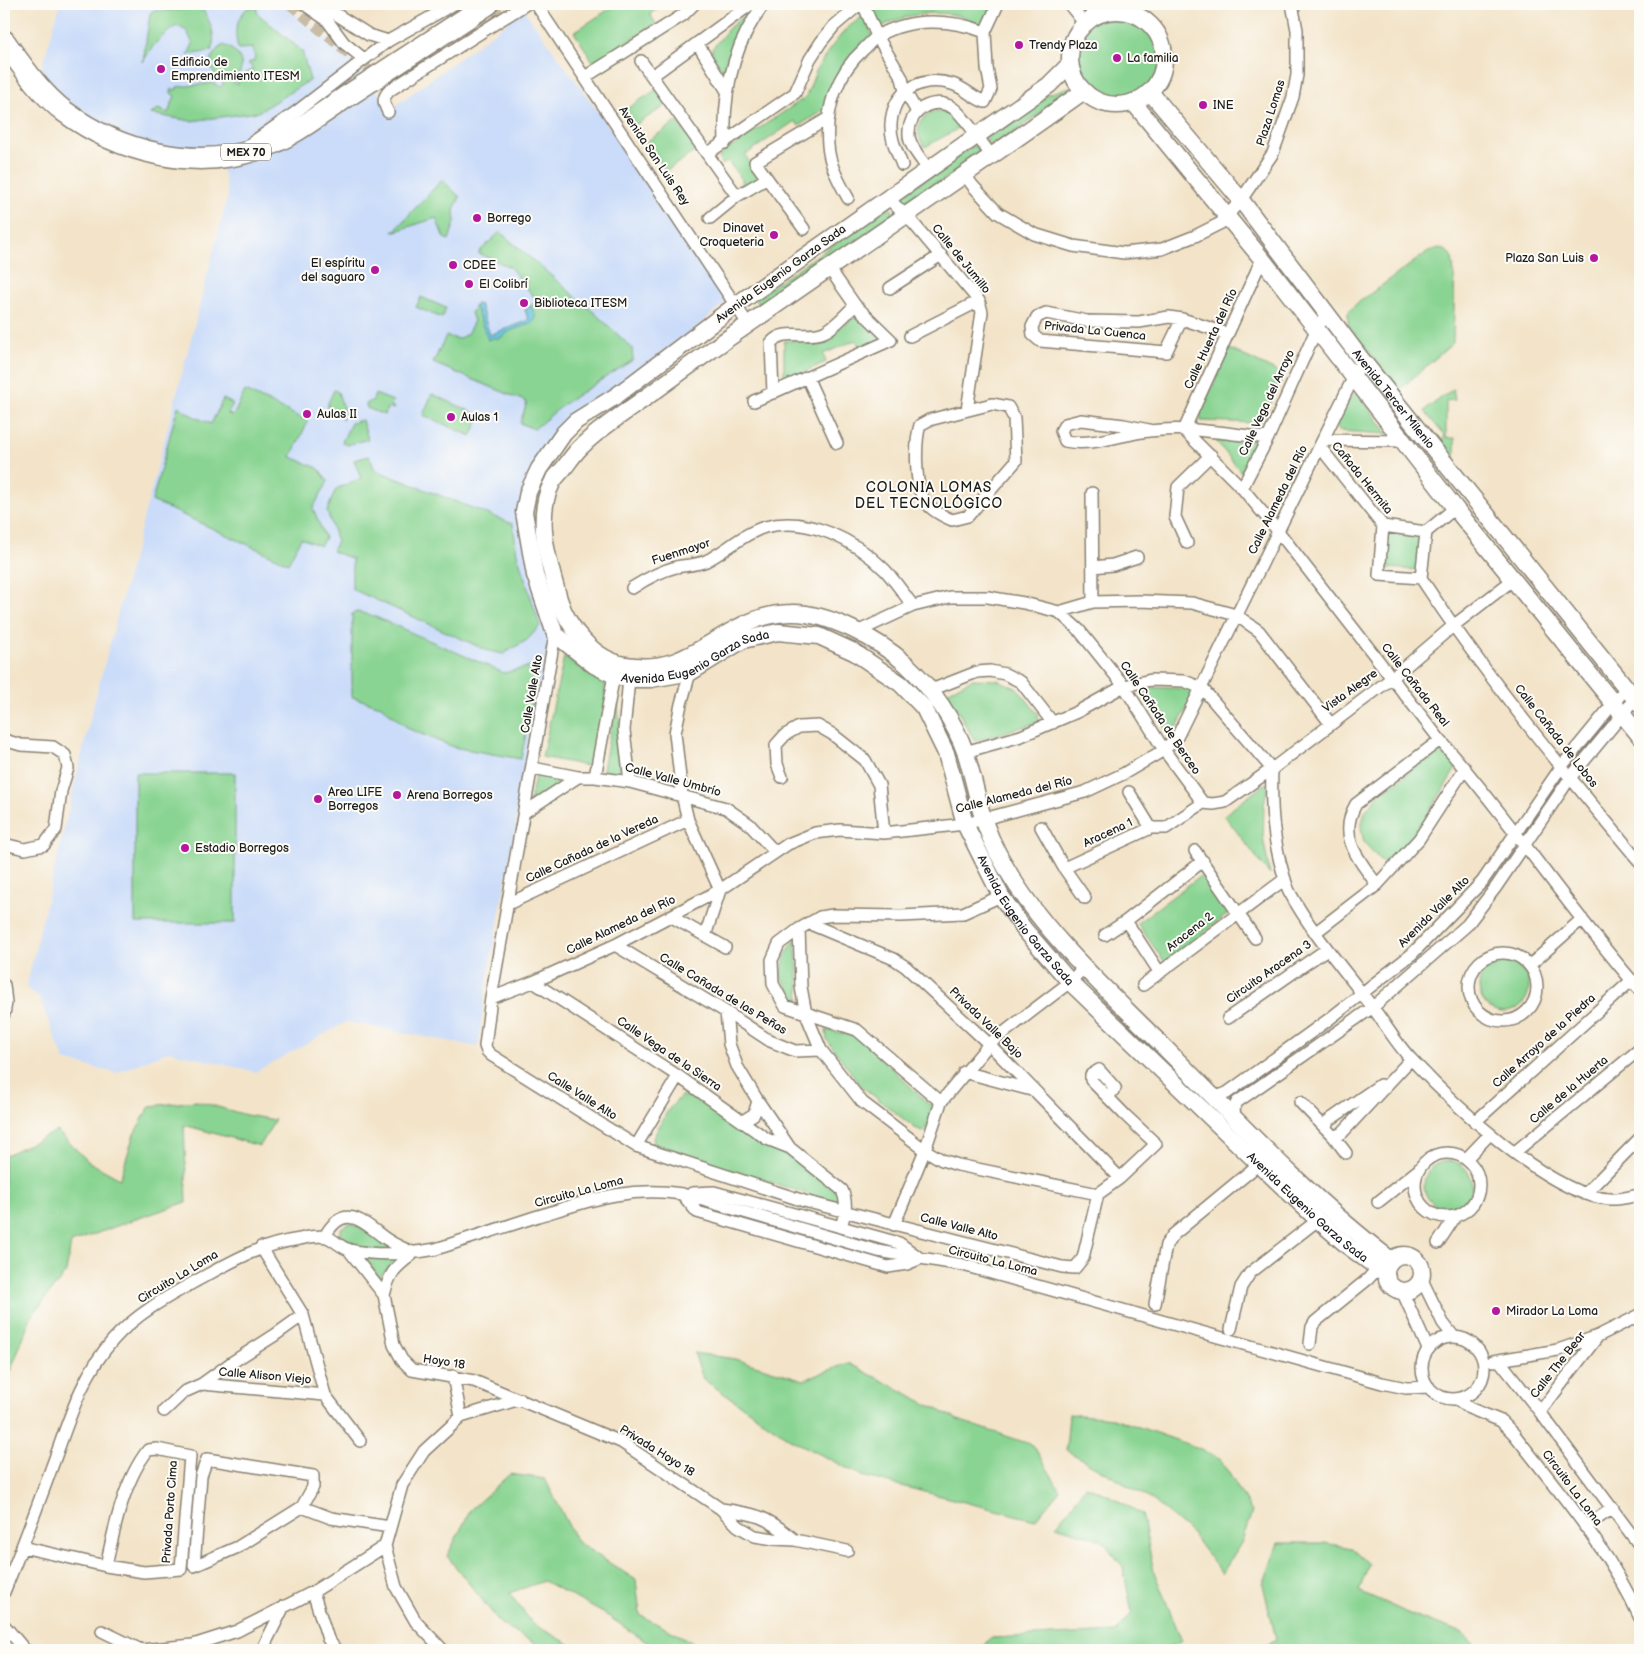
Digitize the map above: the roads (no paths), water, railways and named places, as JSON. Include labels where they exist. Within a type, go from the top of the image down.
[{"type":"highway","name":"MEX 70","points":[[4,41],[37,85],[64,111],[107,137],[132,147],[180,158],[228,156],[259,149],[279,140],[488,4]]},
{"type":"street","points":[[304,4],[327,20],[344,43],[364,59]]},
{"type":"street","points":[[320,4],[369,36],[388,40]]},
{"type":"street","points":[[228,156],[260,138],[296,112],[388,40],[454,4]]},
{"type":"street","points":[[388,112],[383,102],[390,90],[526,4]]},
{"type":"street","name":"Avenida San Luis Rey","points":[[536,4],[748,324]]},
{"type":"street","points":[[585,77],[683,15],[694,4]]},
{"type":"street","points":[[652,76],[751,4]]},
{"type":"street","points":[[725,143],[724,117],[727,91],[739,48],[748,28],[764,4]]},
{"type":"street","points":[[707,154],[795,93],[810,59],[821,42],[834,26],[862,4],[877,36],[921,108]]},
{"type":"street","points":[[902,165],[893,142],[891,124],[896,104],[909,88],[938,81],[966,90],[976,99],[985,102],[991,89],[987,68],[985,32],[998,4]]},
{"type":"street","points":[[1069,4],[1096,12],[1116,10],[1140,16],[1150,24],[1159,36],[1164,50],[1164,65],[1159,79],[1150,92],[1134,102],[1120,105],[1107,104],[1094,99],[1074,79],[1070,64],[1072,41],[1096,12]]},
{"type":"street","points":[[1143,4],[1150,24]]},
{"type":"street","name":"Plaza Lomas","points":[[965,175],[998,213],[1034,234],[1073,246],[1124,253],[1162,250],[1204,232],[1221,223],[1273,154],[1292,97],[1297,75],[1296,30],[1292,4]]},
{"type":"street","points":[[848,198],[835,174],[828,147],[827,119],[836,87],[852,59],[877,36],[899,27],[922,22],[946,22],[970,26],[985,32]]},
{"type":"street","points":[[697,43],[727,91]]},
{"type":"street","points":[[641,61],[737,196]]},
{"type":"street","name":"Avenida Eugenio Garza Sada","points":[[1070,64],[1049,85],[736,305],[616,396],[576,421],[564,432],[539,469],[528,492],[524,512],[534,575],[555,634],[594,665],[621,677],[651,680],[691,672],[743,640],[778,632],[819,636],[854,652],[901,684],[924,708],[946,753],[965,824],[1001,896],[1024,928],[1070,982],[1259,1164],[1361,1237],[1385,1268]]},
{"type":"street","name":"Avenida Eugenio Garza Sada","points":[[1084,91],[748,324],[580,447],[551,484],[543,516],[546,556],[562,608],[579,637],[603,657],[620,665],[642,667],[668,665],[694,654],[747,623],[792,612],[811,614],[859,631],[904,662],[930,690],[943,708],[965,752],[983,819],[1005,866],[1036,912],[1084,967],[1235,1118],[1307,1199],[1318,1220],[1385,1268]]},
{"type":"street","name":"Avenida Tercer Milenio","points":[[1150,92],[1240,200],[1362,360],[1634,697]]},
{"type":"street","name":"Avenida Tercer Milenio","points":[[1134,102],[1262,259],[1456,508],[1640,736]]},
{"type":"street","points":[[928,169],[911,142],[909,137],[910,126],[921,108],[938,104],[954,108],[992,156]]},
{"type":"street","points":[[804,229],[755,162],[827,119]]},
{"type":"street","points":[[710,218],[737,196],[766,178]]},
{"type":"street","name":"Calle de Jumillo","points":[[888,198],[941,255],[980,301],[982,312],[967,410]]},
{"type":"street","points":[[890,288],[941,255]]},
{"type":"street","name":"Calle Huerta del Río","points":[[1184,430],[1262,259]]},
{"type":"street","points":[[754,401],[891,340],[855,305],[829,268]]},
{"type":"street","points":[[910,336],[980,301]]},
{"type":"street","points":[[773,392],[772,343],[775,339],[781,335],[815,336],[827,331],[855,305]]},
{"type":"street","name":"Privada La Cuenca","points":[[1182,319],[1166,352],[1040,342],[1033,335],[1032,327],[1036,318],[1046,313],[1088,321],[1139,322],[1169,317],[1182,319],[1228,334]]},
{"type":"street","name":"Calle Vega del Arroyo","points":[[1242,488],[1268,438],[1317,328],[1327,314]]},
{"type":"street","name":"Calle Alameda del Río","points":[[491,998],[615,946],[720,890],[775,852],[815,833],[840,830],[884,833],[965,824],[1085,792],[1123,774],[1164,750],[1177,737],[1202,688],[1362,360]]},
{"type":"street","points":[[807,377],[837,443]]},
{"type":"street","points":[[616,396],[627,411]]},
{"type":"street","points":[[992,404],[1008,407],[1014,418],[1016,461],[968,516],[952,520],[935,512],[922,496],[917,468],[917,436],[920,425],[929,420],[967,410],[992,404]]},
{"type":"street","points":[[1149,430],[1081,420],[1065,424],[1061,430],[1065,441],[1078,444],[1149,430],[1184,430],[1268,438]]},
{"type":"street","name":"Calle Cañada Real","points":[[1184,430],[1242,488],[1278,531],[1440,740],[1465,768],[1582,919],[1640,990]]},
{"type":"street","name":"Calle Alameda del Río","points":[[1322,443],[1404,441]]},
{"type":"street","name":"Cañada Hermita","points":[[1322,443],[1383,526],[1379,575],[1421,578]]},
{"type":"street","points":[[1187,543],[1175,517],[1178,486],[1211,455]]},
{"type":"street","points":[[1092,493],[1093,602]]},
{"type":"street","points":[[1453,626],[1421,578],[1426,532],[1456,508]]},
{"type":"street","name":"Fuenmayor","points":[[632,588],[665,570],[703,562],[730,548],[745,536],[765,527],[799,525],[831,534],[859,549],[885,571],[913,606]]},
{"type":"street","name":"Cañada Hermita","points":[[1383,526],[1426,532]]},
{"type":"street","points":[[1093,567],[1113,564],[1137,557]]},
{"type":"street","name":"Vista Alegre","points":[[1272,768],[1392,678],[1453,626],[1514,579]]},
{"type":"street","name":"Calle Cañada de Berceo","points":[[859,631],[913,606],[950,597],[988,597],[1024,603],[1059,612],[1079,630],[1124,686],[1164,750],[1203,803]]},
{"type":"street","points":[[1059,612],[1093,602],[1139,601],[1192,603],[1236,615],[1259,631],[1330,723]]},
{"type":"street","name":"Calle Cañada de Lobos","points":[[1453,626],[1561,767],[1640,862]]},
{"type":"street","name":"Calle Valle Alto","points":[[555,634],[491,998],[485,1046],[491,1056],[636,1146],[804,1201],[1062,1267],[1075,1268],[1083,1258],[1098,1194]]},
{"type":"street","points":[[694,654],[691,672],[681,704],[676,733],[682,795],[688,820],[720,890],[705,936]]},
{"type":"street","points":[[930,690],[977,672],[990,671],[1005,674],[1021,682],[1053,723]]},
{"type":"street","points":[[595,777],[621,677]]},
{"type":"street","points":[[621,677],[624,730],[630,782]]},
{"type":"street","points":[[965,752],[1021,736],[1053,723],[1124,686],[1151,680],[1184,681],[1202,688],[1272,768],[1273,830],[1289,891],[1327,949],[1373,1007],[1410,1059],[1475,1122],[1564,1185],[1585,1194],[1611,1199],[1640,1194]]},
{"type":"street","name":"Avenida Valle Alto","points":[[1208,1091],[1219,1096],[1227,1093],[1362,994],[1412,954],[1482,882],[1561,767],[1618,709],[1634,697]]},
{"type":"street","name":"Avenida Valle Alto","points":[[1235,1118],[1234,1109],[1237,1102],[1373,1007],[1467,925],[1525,845],[1618,709]]},
{"type":"street","points":[[782,777],[776,764],[776,746],[784,735],[799,727],[818,726],[832,734],[865,760],[878,785],[884,833]]},
{"type":"street","points":[[4,740],[21,745],[53,747],[65,755],[68,768],[61,791],[56,829],[44,845],[25,849],[4,844]]},
{"type":"street","points":[[1377,885],[1352,850],[1348,832],[1350,816],[1356,804],[1440,740]]},
{"type":"street","name":"Calle Valle Umbrío","points":[[532,768],[578,777],[595,777],[630,782],[726,808],[749,824],[775,852]]},
{"type":"street","points":[[1151,828],[1166,828],[1203,803],[1225,802],[1272,768]]},
{"type":"street","points":[[1316,932],[1377,885],[1419,839],[1465,768]]},
{"type":"street","points":[[524,812],[578,777]]},
{"type":"street","name":"Aracena 1","points":[[1064,868],[1151,828],[1129,792]]},
{"type":"street","name":"Calle Cañada de la Vereda","points":[[508,904],[688,820]]},
{"type":"street","points":[[1041,827],[1064,868],[1085,898]]},
{"type":"street","points":[[1195,851],[1255,938]]},
{"type":"street","points":[[1105,935],[1126,922],[1203,861]]},
{"type":"street","name":"Aracena 2","points":[[1142,985],[1285,880]]},
{"type":"street","points":[[941,1102],[857,1030],[785,1006],[773,984],[772,960],[779,944],[820,917],[833,914],[901,916],[963,913],[1001,896]]},
{"type":"street","points":[[670,916],[725,947]]},
{"type":"street","points":[[1530,965],[1582,919]]},
{"type":"street","points":[[1126,922],[1160,973]]},
{"type":"street","points":[[804,926],[801,987],[806,1014],[821,1050],[862,1102],[925,1150],[942,1160],[1098,1194],[1120,1178],[1156,1144],[1108,1097]]},
{"type":"street","name":"Privada Valle Bajo","points":[[804,926],[894,959],[906,967],[1037,1091],[1120,1178]]},
{"type":"street","name":"Calle Cañada de las Peñas","points":[[615,946],[726,1012],[770,1041],[794,1051],[821,1050]]},
{"type":"street","name":"Circuito Aracena 3","points":[[1228,1018],[1327,949]]},
{"type":"street","points":[[1505,952],[1523,958],[1530,965],[1536,976],[1538,994],[1529,1010],[1509,1021],[1500,1021],[1484,1015],[1476,1008],[1471,999],[1470,980],[1472,972],[1481,961],[1496,953],[1505,952]]},
{"type":"street","points":[[894,1224],[925,1150],[941,1102],[989,1044],[1070,982],[1084,967]]},
{"type":"street","name":"Calle Arroyo de la Piedra","points":[[1475,1122],[1632,980]]},
{"type":"street","name":"Calle Vega de la Sierra","points":[[532,982],[678,1076],[767,1139],[790,1148]]},
{"type":"street","points":[[4,984],[6,1003],[4,1014]]},
{"type":"street","points":[[726,1012],[729,1044],[736,1066],[758,1101],[790,1148],[842,1190],[846,1200],[846,1211],[841,1227]]},
{"type":"street","name":"Calle de la Huerta","points":[[1515,1152],[1640,1049]]},
{"type":"street","points":[[1334,1137],[1342,1133],[1410,1059]]},
{"type":"street","points":[[964,1072],[1037,1091]]},
{"type":"street","points":[[1325,1128],[1328,1121],[1396,1074]]},
{"type":"street","points":[[636,1146],[678,1076]]},
{"type":"street","points":[[743,1121],[754,1114],[758,1101]]},
{"type":"street","points":[[1300,1102],[1334,1137],[1346,1153]]},
{"type":"street","points":[[1466,1159],[1490,1134]]},
{"type":"street","points":[[1585,1194],[1640,1138]]},
{"type":"street","points":[[1378,1202],[1417,1171],[1424,1162],[1439,1154],[1456,1154],[1466,1159],[1473,1166],[1478,1176],[1478,1196],[1469,1209],[1455,1217],[1435,1216],[1419,1202],[1415,1193],[1414,1182],[1417,1171]]},
{"type":"street","points":[[1155,1304],[1166,1245],[1173,1235],[1259,1164]]},
{"type":"street","name":"Circuito La Loma","points":[[4,1592],[82,1386],[101,1354],[129,1324],[149,1308],[237,1258],[262,1247],[301,1238],[326,1236],[348,1249],[388,1253],[414,1253],[436,1249],[595,1199],[630,1192],[658,1190],[682,1194],[878,1251],[963,1265],[1382,1383],[1406,1388],[1429,1387]]},
{"type":"street","points":[[682,1194],[714,1192],[899,1243],[920,1258]]},
{"type":"street","points":[[326,1236],[332,1224],[339,1219],[346,1217],[357,1218],[398,1247],[414,1253],[393,1271],[388,1279],[384,1295]]},
{"type":"street","points":[[1438,1243],[1455,1217]]},
{"type":"street","points":[[1231,1329],[1241,1287],[1250,1273],[1318,1220]]},
{"type":"street","name":"Calle Alison Viejo","points":[[262,1247],[303,1315],[325,1395],[360,1441]]},
{"type":"street","name":"Hoyo 18","points":[[348,1249],[384,1295],[394,1345],[402,1360],[412,1370],[474,1381],[520,1399]]},
{"type":"street","points":[[1310,1344],[1312,1327],[1315,1322],[1398,1256],[1406,1255],[1413,1257],[1419,1263],[1422,1270],[1421,1278],[1414,1288],[1402,1291],[1394,1288],[1388,1282],[1385,1268]]},
{"type":"street","points":[[1421,1278],[1443,1324],[1454,1337]]},
{"type":"street","points":[[1402,1291],[1428,1350]]},
{"type":"street","name":"Calle Alison Viejo","points":[[164,1411],[184,1392],[202,1384],[303,1315]]},
{"type":"street","name":"Calle The Bear","points":[[1484,1362],[1558,1350],[1598,1336],[1640,1315]]},
{"type":"street","name":"Calle The Bear","points":[[1540,1412],[1598,1336]]},
{"type":"street","points":[[1454,1337],[1464,1339],[1473,1344],[1480,1352],[1484,1362],[1484,1374],[1478,1386],[1469,1394],[1457,1398],[1436,1394],[1424,1378],[1422,1368],[1428,1350],[1440,1340],[1454,1337]]},
{"type":"street","name":"Circuito La Loma","points":[[1499,1360],[1640,1546]]},
{"type":"street","points":[[453,1376],[461,1417]]},
{"type":"street","name":"Calle Alison Viejo","points":[[202,1384],[325,1395]]},
{"type":"street","name":"Circuito La Loma","points":[[1457,1398],[1469,1408],[1500,1421],[1507,1426],[1585,1527],[1627,1588],[1640,1618]]},
{"type":"street","points":[[443,1650],[416,1622],[396,1587],[385,1546],[402,1486],[424,1451],[461,1417],[520,1399]]},
{"type":"street","name":"Privada Hoyo 18","points":[[520,1399],[621,1442],[721,1509],[738,1526],[755,1536],[774,1540],[795,1540],[846,1551]]},
{"type":"street","name":"Privada Porto Cima","points":[[22,1547],[106,1566],[144,1572],[181,1569],[190,1456],[157,1449],[148,1450],[142,1458],[120,1505],[106,1566]]},
{"type":"street","points":[[207,1459],[313,1476],[313,1487],[302,1506],[238,1547],[194,1566],[201,1476],[207,1459]]},
{"type":"street","points":[[302,1506],[331,1518],[390,1527]]},
{"type":"street","points":[[1585,1527],[1612,1508]]},
{"type":"street","name":"Privada Hoyo 18","points":[[721,1509],[760,1516],[774,1523],[795,1540]]},
{"type":"street","points":[[102,1632],[141,1650],[193,1645],[237,1631],[313,1592],[385,1546]]},
{"type":"street","points":[[313,1592],[328,1639],[336,1650]]},
{"type":"street","points":[[262,1650],[284,1606]]},
{"type":"street","points":[[4,1625],[25,1650]]},
{"type":"water","points":[[476,304],[480,305],[490,335],[529,320],[525,310],[531,306],[536,318],[532,323],[510,331],[498,339],[495,337],[488,340],[475,306]]},
{"type":"tunnel","points":[[290,4],[371,72],[381,78],[388,79],[400,76],[512,4]]},
{"type":"place","name":"Trendy Plaza","points":[[1019,45]]},
{"type":"place","name":"La familia","points":[[1117,58]]},
{"type":"place","name":"Edificio de Emprendimiento ITESM","points":[[161,69]]},
{"type":"place","name":"INE","points":[[1203,105]]},
{"type":"place","name":"Borrego","points":[[477,218]]},
{"type":"place","name":"Dinavet Croqueteria","points":[[774,235]]},
{"type":"place","name":"Plaza San Luis","points":[[1594,258]]},
{"type":"place","name":"CDEE","points":[[453,265]]},
{"type":"place","name":"El espíritu del saguaro","points":[[375,270]]},
{"type":"place","name":"El Colibrí","points":[[469,284]]},
{"type":"place","name":"Biblioteca ITESM","points":[[524,303]]},
{"type":"place","name":"Aulas II","points":[[307,414]]},
{"type":"place","name":"Aulas 1","points":[[451,417]]},
{"type":"place","name":"Arena Borregos","points":[[397,795]]},
{"type":"place","name":"Area LIFE Borregos","points":[[318,799]]},
{"type":"place","name":"Estadio Borregos","points":[[185,848]]},
{"type":"place","name":"Mirador La Loma","points":[[1496,1311]]},
{"type":"district","name":"COLONIA LOMAS DEL TECNOLÓGICO","points":[[929,496]]}]
